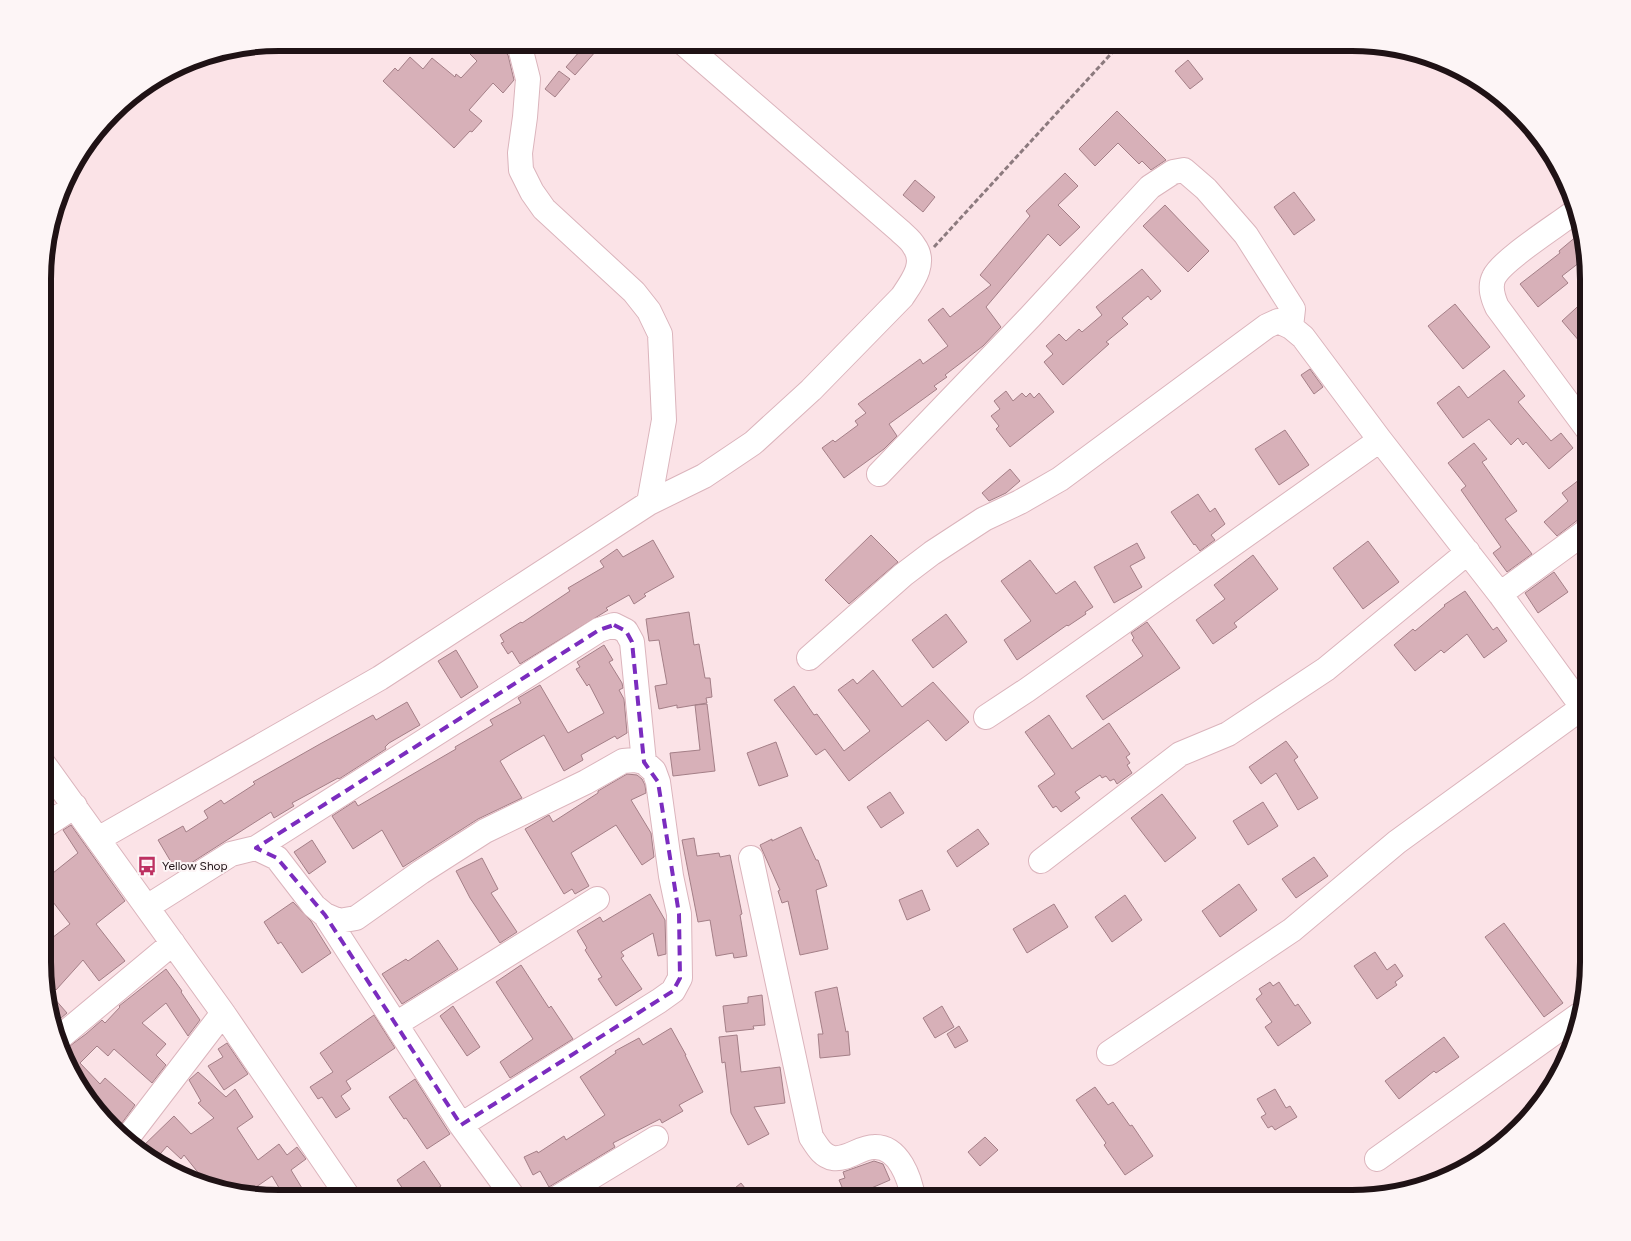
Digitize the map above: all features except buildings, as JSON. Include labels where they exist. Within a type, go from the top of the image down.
[{"type":"street","points":[[521,51],[528,79],[520,154],[522,170],[532,192],[544,210],[634,292],[649,311],[660,334],[664,420],[649,503]]},
{"type":"street","points":[[98,839],[380,678],[649,503],[704,476],[753,444],[811,390],[902,297],[913,280],[920,263],[915,247],[900,231],[692,51]]},
{"type":"street","points":[[880,474],[1030,317],[1150,187],[1173,172],[1184,170],[1199,183],[1246,235],[1293,310],[1291,327]]},
{"type":"street","points":[[1571,215],[1506,263],[1494,278],[1491,293],[1497,307],[1580,419]]},
{"type":"street","points":[[809,658],[903,575],[932,553],[984,519],[1020,502],[1060,479],[1267,326],[1278,321],[1291,327],[1303,336],[1380,440],[1500,594],[1580,703]]},
{"type":"street","points":[[986,717],[1380,440]]},
{"type":"street","points":[[1500,594],[1580,536]]},
{"type":"street","points":[[1041,861],[1180,754],[1228,734],[1326,669],[1468,552]]},
{"type":"street","points":[[147,907],[231,854],[256,848],[599,630],[614,625],[626,631],[632,642],[644,762]]},
{"type":"street","points":[[1109,1053],[1292,930],[1397,842],[1580,715]]},
{"type":"street","points":[[256,848],[277,858],[314,906],[325,915],[339,921],[356,918],[421,872],[485,831],[623,762],[635,760],[644,762],[654,771],[658,782],[671,876],[679,914],[680,978],[673,991],[659,1002],[461,1125]]},
{"type":"street","points":[[51,773],[223,1013],[344,1190]]},
{"type":"street","points":[[51,822],[75,806]]},
{"type":"street","points":[[751,858],[811,1137],[821,1152],[831,1158],[842,1158],[874,1147],[885,1148],[896,1156],[911,1184],[912,1190]]},
{"type":"street","points":[[396,1024],[597,899]]},
{"type":"street","points":[[325,915],[461,1125],[508,1190]]},
{"type":"street","points":[[63,1035],[172,943]]},
{"type":"street","points":[[130,1134],[223,1013]]},
{"type":"street","points":[[1377,1159],[1572,1020]]},
{"type":"street","points":[[570,1190],[656,1138]]},
{"type":"path","points":[[920,263],[1114,51]]},
{"type":"highlighted area","points":[[614,625],[626,631],[632,642],[644,762],[658,782],[679,914],[680,978],[673,991],[461,1125],[325,915],[277,858],[256,848],[599,630]]},
{"type":"place","name":"Yellow Shop","points":[[147,866]]}]
